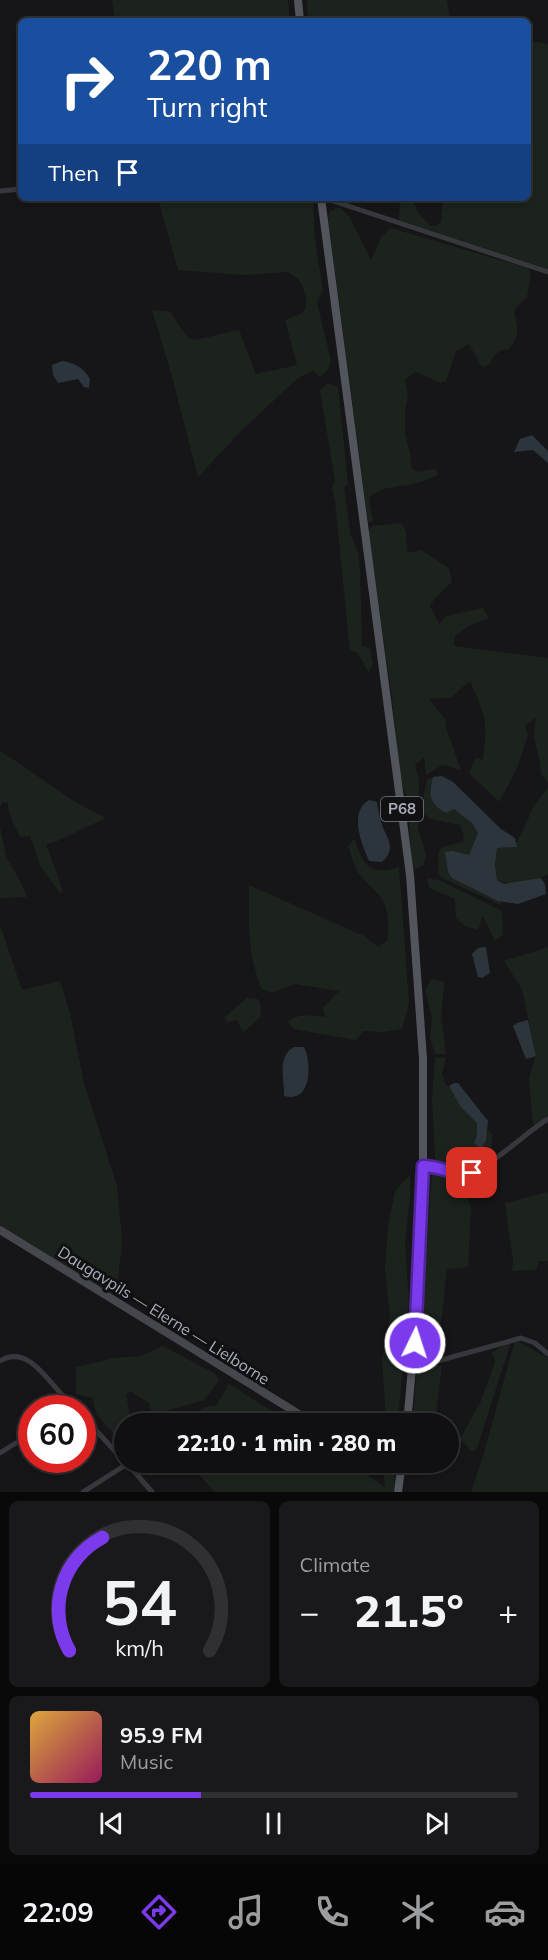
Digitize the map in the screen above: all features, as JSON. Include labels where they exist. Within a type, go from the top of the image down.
[{"type":"main road","points":[[298,0],[300,18]]},
{"type":"main road","name":"P68","points":[[323,201],[410,875],[423,1059],[421,1256],[414,1365],[408,1413]]},
{"type":"main road","name":"Daugavpils — Elerne — Lielborne","points":[[0,1230],[297,1413]]},
{"type":"main road","points":[[398,1492],[401,1473]]},
{"type":"street","points":[[0,191],[18,189]]},
{"type":"street","points":[[332,201],[548,272]]},
{"type":"street","points":[[423,1166],[443,1168],[456,1174],[472,1173],[496,1159],[548,1119]]},
{"type":"street","points":[[414,1365],[435,1362],[521,1338],[535,1343],[548,1354]]},
{"type":"street","points":[[0,1361],[9,1356],[20,1356],[29,1360],[61,1395]]},
{"type":"street","points":[[96,1430],[114,1449]]},
{"type":"street","points":[[0,1453],[18,1441]]},
{"type":"street","points":[[83,1492],[114,1470]]},
{"type":"street","points":[[136,1473],[152,1492]]},
{"type":"shaded area","points":[[112,0],[288,0],[290,18],[267,18],[267,16],[263,18],[115,18]]},
{"type":"shaded area","points":[[307,0],[447,0],[450,18],[308,18]]},
{"type":"shaded area","points":[[531,41],[548,44],[548,269],[399,220],[400,201],[413,201],[418,213],[431,226],[441,222],[443,201],[531,201]]},
{"type":"shaded area","points":[[159,201],[313,202],[315,241],[323,290],[317,303],[331,360],[330,365],[319,377],[314,370],[298,378],[242,430],[198,477],[152,310],[170,312],[188,338],[195,340],[239,330],[256,374],[297,365],[285,320],[302,313],[306,308],[306,298],[302,285],[288,272],[244,275],[178,270]]},
{"type":"shaded area","points":[[339,207],[349,216],[371,260],[382,236],[391,228],[527,268],[531,273],[527,297],[514,310],[517,335],[509,349],[499,352],[490,364],[482,367],[469,344],[456,351],[446,381],[441,383],[416,372],[405,379],[408,397],[405,408],[405,434],[411,467],[417,472],[436,469],[438,475],[414,484],[386,489],[370,496],[373,521],[368,522],[328,217],[330,211]]},
{"type":"shaded area","points":[[62,361],[75,364],[84,371],[90,379],[89,388],[84,387],[78,379],[58,383],[53,375],[52,365]]},
{"type":"shaded area","points":[[329,383],[338,387],[348,484],[344,488],[351,536],[358,552],[360,570],[362,645],[370,648],[373,664],[369,673],[357,652],[350,651],[332,488],[335,481],[320,390]]},
{"type":"shaded area","points":[[532,435],[548,451],[548,463],[533,450],[514,452],[520,439]]},
{"type":"shaded area","points":[[401,523],[406,531],[407,553],[421,550],[449,568],[452,582],[430,606],[439,624],[446,616],[483,608],[489,618],[470,625],[455,636],[454,646],[548,658],[548,783],[541,774],[534,737],[536,718],[525,725],[528,735],[516,771],[499,802],[469,773],[476,758],[483,760],[485,737],[482,711],[470,681],[451,697],[429,699],[446,720],[445,725],[461,770],[442,765],[426,775],[424,757],[415,765],[419,781],[418,828],[426,854],[423,866],[415,869],[412,865],[407,797],[401,782],[392,697],[368,531],[373,526]]},
{"type":"shaded area","points":[[0,751],[65,795],[106,818],[46,844],[63,891],[60,893],[41,867],[30,836],[21,837],[16,829],[8,803],[2,802],[0,808]]},
{"type":"shaded area","points":[[442,776],[453,782],[501,829],[515,838],[517,847],[497,848],[495,865],[497,880],[504,884],[541,878],[545,884],[546,894],[518,904],[498,901],[452,878],[448,872],[445,852],[453,851],[469,855],[478,833],[472,823],[454,809],[446,813],[433,802],[430,794],[433,777]]},
{"type":"shaded area","points":[[433,777],[429,792],[446,813],[454,808],[473,823],[478,833],[469,856],[453,851],[458,881],[501,902],[501,905],[442,878],[438,873],[439,851],[442,847],[463,842],[464,836],[460,825],[431,819],[424,814],[422,805],[427,780]]},
{"type":"shaded area","points":[[548,788],[548,874],[523,882],[509,883],[497,880],[495,865],[497,848],[517,847],[517,842],[535,804]]},
{"type":"shaded area","points":[[369,800],[377,802],[390,847],[387,857],[382,862],[369,861],[358,829],[359,812]]},
{"type":"shaded area","points":[[0,826],[6,857],[27,897],[0,898]]},
{"type":"shaded area","points":[[353,840],[365,863],[375,870],[399,867],[409,1004],[402,1029],[383,1032],[363,1031],[356,1040],[293,1029],[288,1021],[297,1017],[310,1015],[325,1017],[323,1008],[339,991],[295,984],[272,993],[262,989],[251,951],[249,911],[249,885],[364,936],[378,947],[387,941],[388,924],[385,906],[380,896],[356,869],[348,846]]},
{"type":"shaded area","points":[[427,878],[441,881],[502,911],[503,934],[495,941],[483,916],[478,930],[465,926],[456,918],[455,899],[429,888]]},
{"type":"shaded area","points":[[0,925],[22,990],[60,981],[70,1013],[84,1083],[117,1186],[122,1240],[117,1291],[114,1293],[108,1292],[0,1225]]},
{"type":"shaded area","points":[[486,947],[490,973],[482,978],[478,977],[472,954],[478,948]]},
{"type":"shaded area","points":[[548,947],[548,1117],[533,1125],[529,1078],[536,1055],[522,989],[504,961]]},
{"type":"shaded area","points":[[432,979],[444,982],[441,1017],[446,1054],[435,1054],[430,1038],[432,1018],[425,989]]},
{"type":"shaded area","points":[[247,998],[258,999],[261,1006],[260,1017],[243,1033],[237,1020],[228,1022],[224,1018]]},
{"type":"shaded area","points":[[528,1020],[536,1056],[526,1059],[513,1026]]},
{"type":"shaded area","points":[[294,1047],[304,1047],[309,1072],[305,1088],[300,1094],[293,1097],[284,1096],[283,1063],[288,1051]]},
{"type":"shaded area","points":[[435,1057],[446,1058],[442,1073],[445,1084],[449,1086],[460,1106],[477,1123],[475,1143],[486,1141],[488,1129],[492,1135],[492,1144],[485,1164],[464,1184],[471,1208],[468,1267],[447,1269],[437,1357],[419,1360],[432,1174],[436,1172],[432,1100]]},
{"type":"shaded area","points":[[458,1083],[488,1121],[486,1141],[481,1149],[474,1143],[477,1136],[477,1123],[460,1106],[449,1086]]},
{"type":"shaded area","points":[[410,1175],[405,1241],[409,1303],[398,1413],[386,1413],[382,1361],[390,1314],[385,1270],[388,1226],[395,1191]]},
{"type":"shaded area","points":[[548,1192],[548,1261],[539,1261],[536,1270],[512,1271],[513,1261],[505,1203]]},
{"type":"shaded area","points":[[515,1340],[548,1358],[548,1492],[471,1492],[484,1453]]},
{"type":"shaded area","points":[[511,1342],[477,1448],[472,1452],[460,1439],[481,1401],[495,1362],[492,1352]]},
{"type":"shaded area","points":[[163,1346],[214,1373],[219,1380],[204,1400],[159,1413],[152,1413],[149,1403],[131,1391],[126,1394],[130,1413],[114,1413],[114,1434],[96,1414],[96,1395],[76,1394],[76,1367],[115,1358],[140,1356]]},
{"type":"shaded area","points":[[442,1365],[436,1413],[414,1413],[417,1368]]},
{"type":"shaded area","points":[[229,1384],[275,1413],[195,1413],[205,1407],[216,1406]]},
{"type":"shaded area","points":[[197,1473],[364,1473],[385,1489],[383,1473],[391,1473],[395,1476],[394,1492],[215,1492]]},
{"type":"route","points":[[415,1343],[421,1256],[423,1166],[443,1168],[456,1174],[472,1173]]}]
